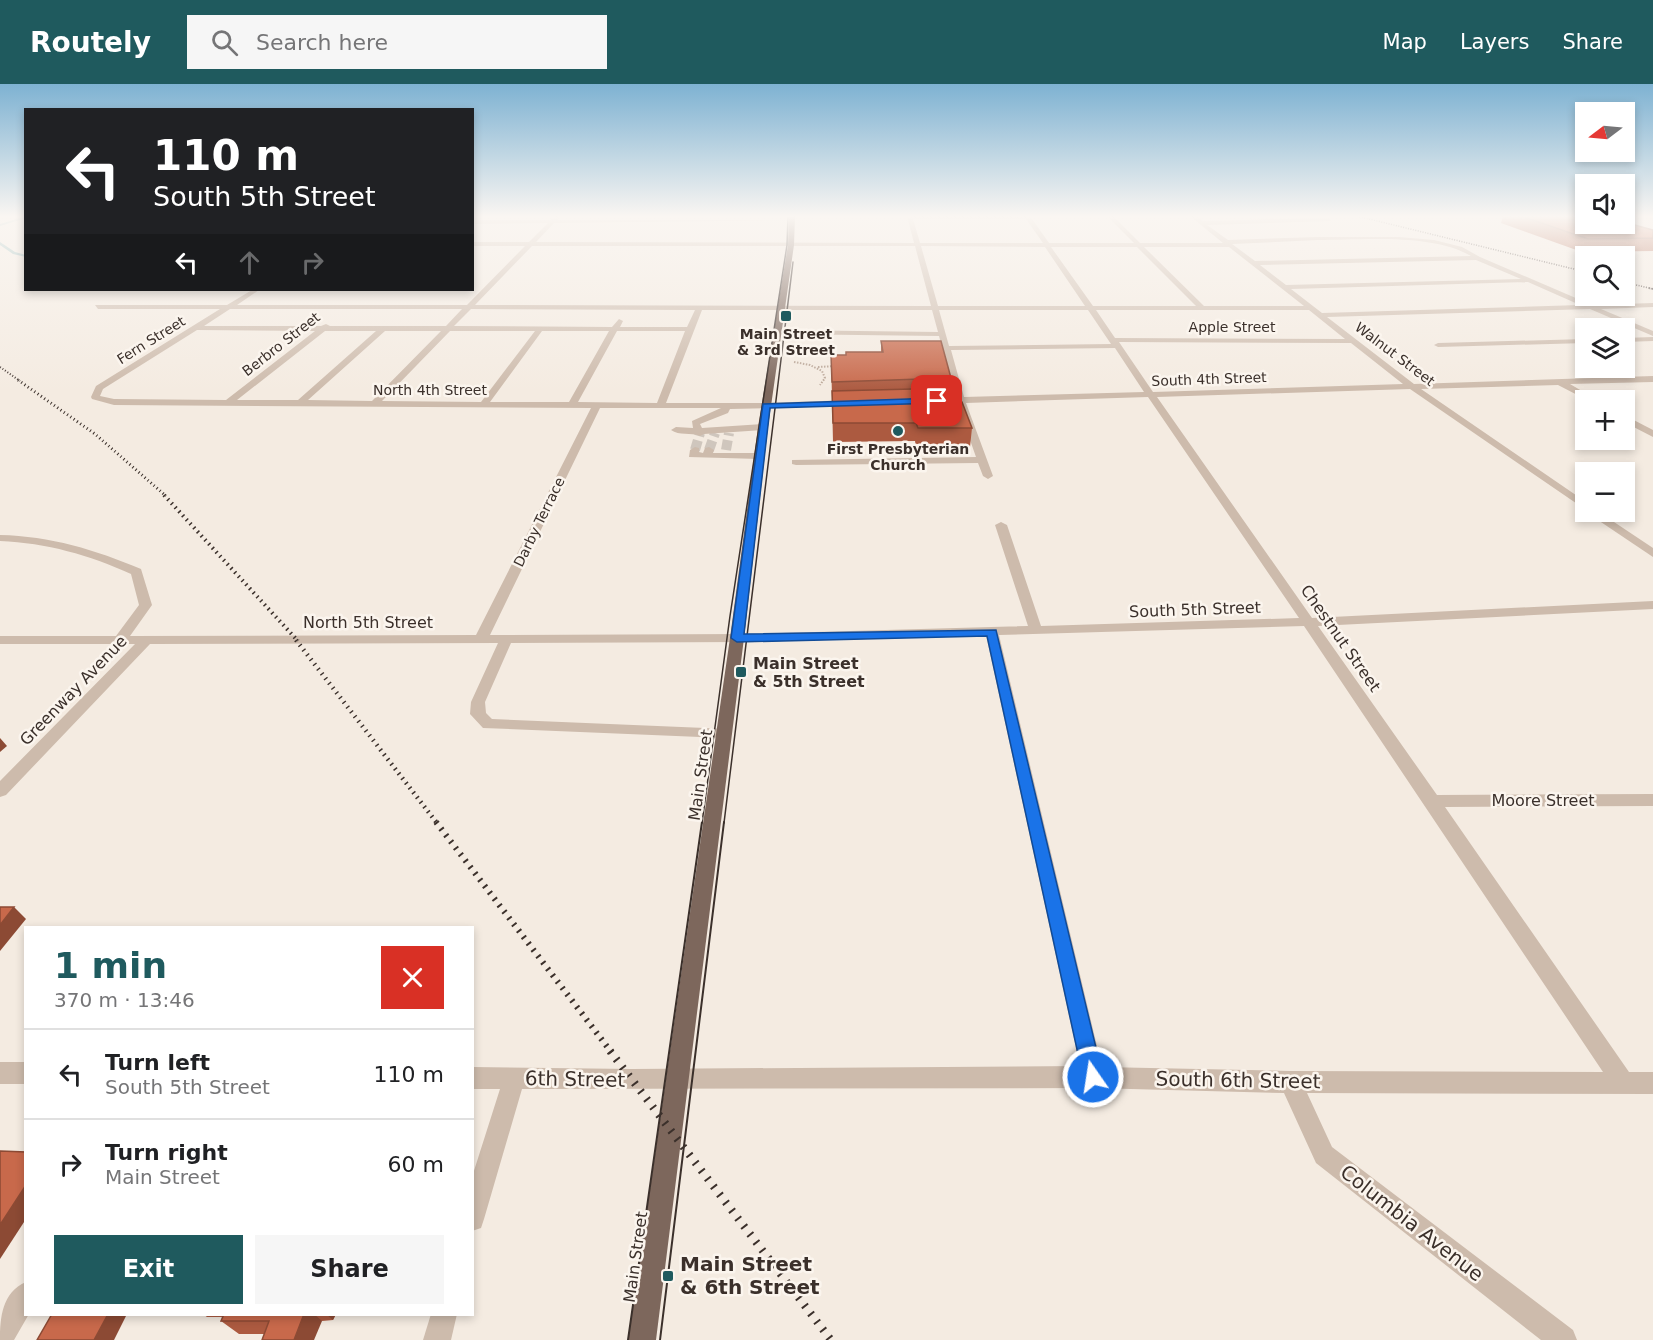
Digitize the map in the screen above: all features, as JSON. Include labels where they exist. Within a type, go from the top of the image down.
[{"type":"main road","name":"Main Street","points":[[642,1340],[737,638],[759,456],[787,275]]},
{"type":"street","points":[[375,403],[501,275]]},
{"type":"street","points":[[926,275],[960,400],[987,476]]},
{"type":"street","name":"Chestnut Street","points":[[1067,275],[1432,801],[1623,1083]]},
{"type":"street","points":[[1170,275],[1202,308]]},
{"type":"street","name":"Walnut Street","points":[[1268,275],[1411,386],[1575,499]]},
{"type":"street","points":[[1520,275],[1653,334]]},
{"type":"street","points":[[1284,287],[1534,280]]},
{"type":"street","name":"Fern Street","points":[[95,397],[99,388],[254,291]]},
{"type":"street","points":[[1319,315],[1653,306]]},
{"type":"street","points":[[98,307],[1311,308]]},
{"type":"street","name":"Berbro Street","points":[[341,314],[349,308]]},
{"type":"street","points":[[572,404],[626,308]]},
{"type":"street","points":[[661,405],[699,308]]},
{"type":"street","name":"Berbro Street","points":[[229,402],[332,321]]},
{"type":"street","points":[[195,328],[690,329]]},
{"type":"street","points":[[300,403],[383,328]]},
{"type":"street","points":[[484,404],[540,329]]},
{"type":"street","points":[[778,332],[943,334]]},
{"type":"street","points":[[1635,340],[1653,339]]},
{"type":"street","name":"Apple Street","points":[[947,348],[1352,340]]},
{"type":"street","points":[[1438,345],[1575,341]]},
{"type":"street","name":"South 4th Street","points":[[925,401],[1653,379]]},
{"type":"street","points":[[1558,381],[1575,390]]},
{"type":"street","name":"North 4th Street","points":[[95,397],[99,400],[114,402],[572,404],[726,408],[766,406]]},
{"type":"street","points":[[766,406],[867,403]]},
{"type":"street","name":"Darby Terrace","points":[[481,639],[597,405]]},
{"type":"street","points":[[700,432],[695,423],[726,408],[744,417],[731,431]]},
{"type":"street","points":[[1635,424],[1653,434]]},
{"type":"street","points":[[676,430],[716,432],[763,427]]},
{"type":"street","points":[[695,450],[693,455],[725,453],[759,456]]},
{"type":"street","points":[[796,462],[982,460]]},
{"type":"street","points":[[1607,522],[1653,554]]},
{"type":"street","points":[[1001,525],[1036,631]]},
{"type":"street","points":[[0,538],[30,538],[98,554],[137,572],[147,605],[120,639]]},
{"type":"street","name":"South 5th Street","points":[[737,638],[1308,622],[1653,605]]},
{"type":"street","points":[[992,632],[1093,1077]]},
{"type":"street","name":"North 5th Street","points":[[0,640],[737,638]]},
{"type":"street","name":"Greenway Avenue","points":[[0,791],[147,639]]},
{"type":"street","points":[[506,639],[478,702],[478,714],[488,724],[724,732]]},
{"type":"street","name":"Moore Street","points":[[1432,801],[1653,800]]},
{"type":"street","points":[[0,1073],[24,1073]]},
{"type":"street","name":"South 6th Street","points":[[678,1080],[1093,1077],[1290,1082],[1653,1083]]},
{"type":"street","name":"6th Street","points":[[474,1078],[678,1080]]},
{"type":"street","points":[[474,1212],[514,1078]]},
{"type":"street","name":"Columbia Avenue","points":[[1290,1082],[1324,1155],[1563,1340]]},
{"type":"street","points":[[0,1338],[24,1298]]},
{"type":"street","points":[[437,1340],[443,1316]]},
{"type":"path","points":[[773,362],[803,363],[818,368],[835,366]]},
{"type":"path","points":[[818,368],[825,375],[818,387]]},
{"type":"building","points":[[881,341],[941,341],[951,378],[832,382],[831,355],[846,355],[846,352],[883,352]]},
{"type":"building","points":[[954,388],[958,402],[962,402],[972,428],[918,428],[916,423],[833,423],[832,391]]},
{"type":"building","points":[[0,907],[14,907],[0,925]]},
{"type":"building","points":[[0,1151],[24,1152],[24,1188],[0,1225]]},
{"type":"building","points":[[51,1316],[107,1316],[94,1340],[37,1340]]},
{"type":"building","points":[[223,1316],[303,1316],[294,1340],[262,1340],[269,1321],[221,1321]]},
{"type":"tunnel","points":[[695,450],[700,433]]},
{"type":"tunnel","points":[[709,450],[715,433]]},
{"type":"tunnel","points":[[726,450],[729,433]]},
{"type":"tram line","points":[[702,823],[730,616],[782,275]]},
{"type":"tram line","points":[[724,823],[791,275]]},
{"type":"tram line","points":[[628,1340],[702,822]]},
{"type":"tram line","points":[[660,1340],[724,822]]},
{"type":"railway","points":[[1635,285],[1653,289],[1649,288]]},
{"type":"railway","points":[[0,367],[20,381]]},
{"type":"railway","points":[[18,380],[95,434],[166,496]]},
{"type":"railway","points":[[164,495],[298,641]]},
{"type":"railway","points":[[296,640],[437,823]]},
{"type":"railway","points":[[436,822],[612,1053]]},
{"type":"railway","points":[[610,1051],[831,1340]]},
{"type":"place","name":"Main Street & 3rd Street","points":[[786,316]]},
{"type":"place","name":"First Presbyterian Church","points":[[898,431]]},
{"type":"place","name":"Main Street & 5th Street","points":[[741,672]]},
{"type":"place","name":"Main Street & 6th Street","points":[[668,1276]]},
{"type":"route","points":[[937,401],[766,406],[737,638],[992,632],[1093,1077]]}]
